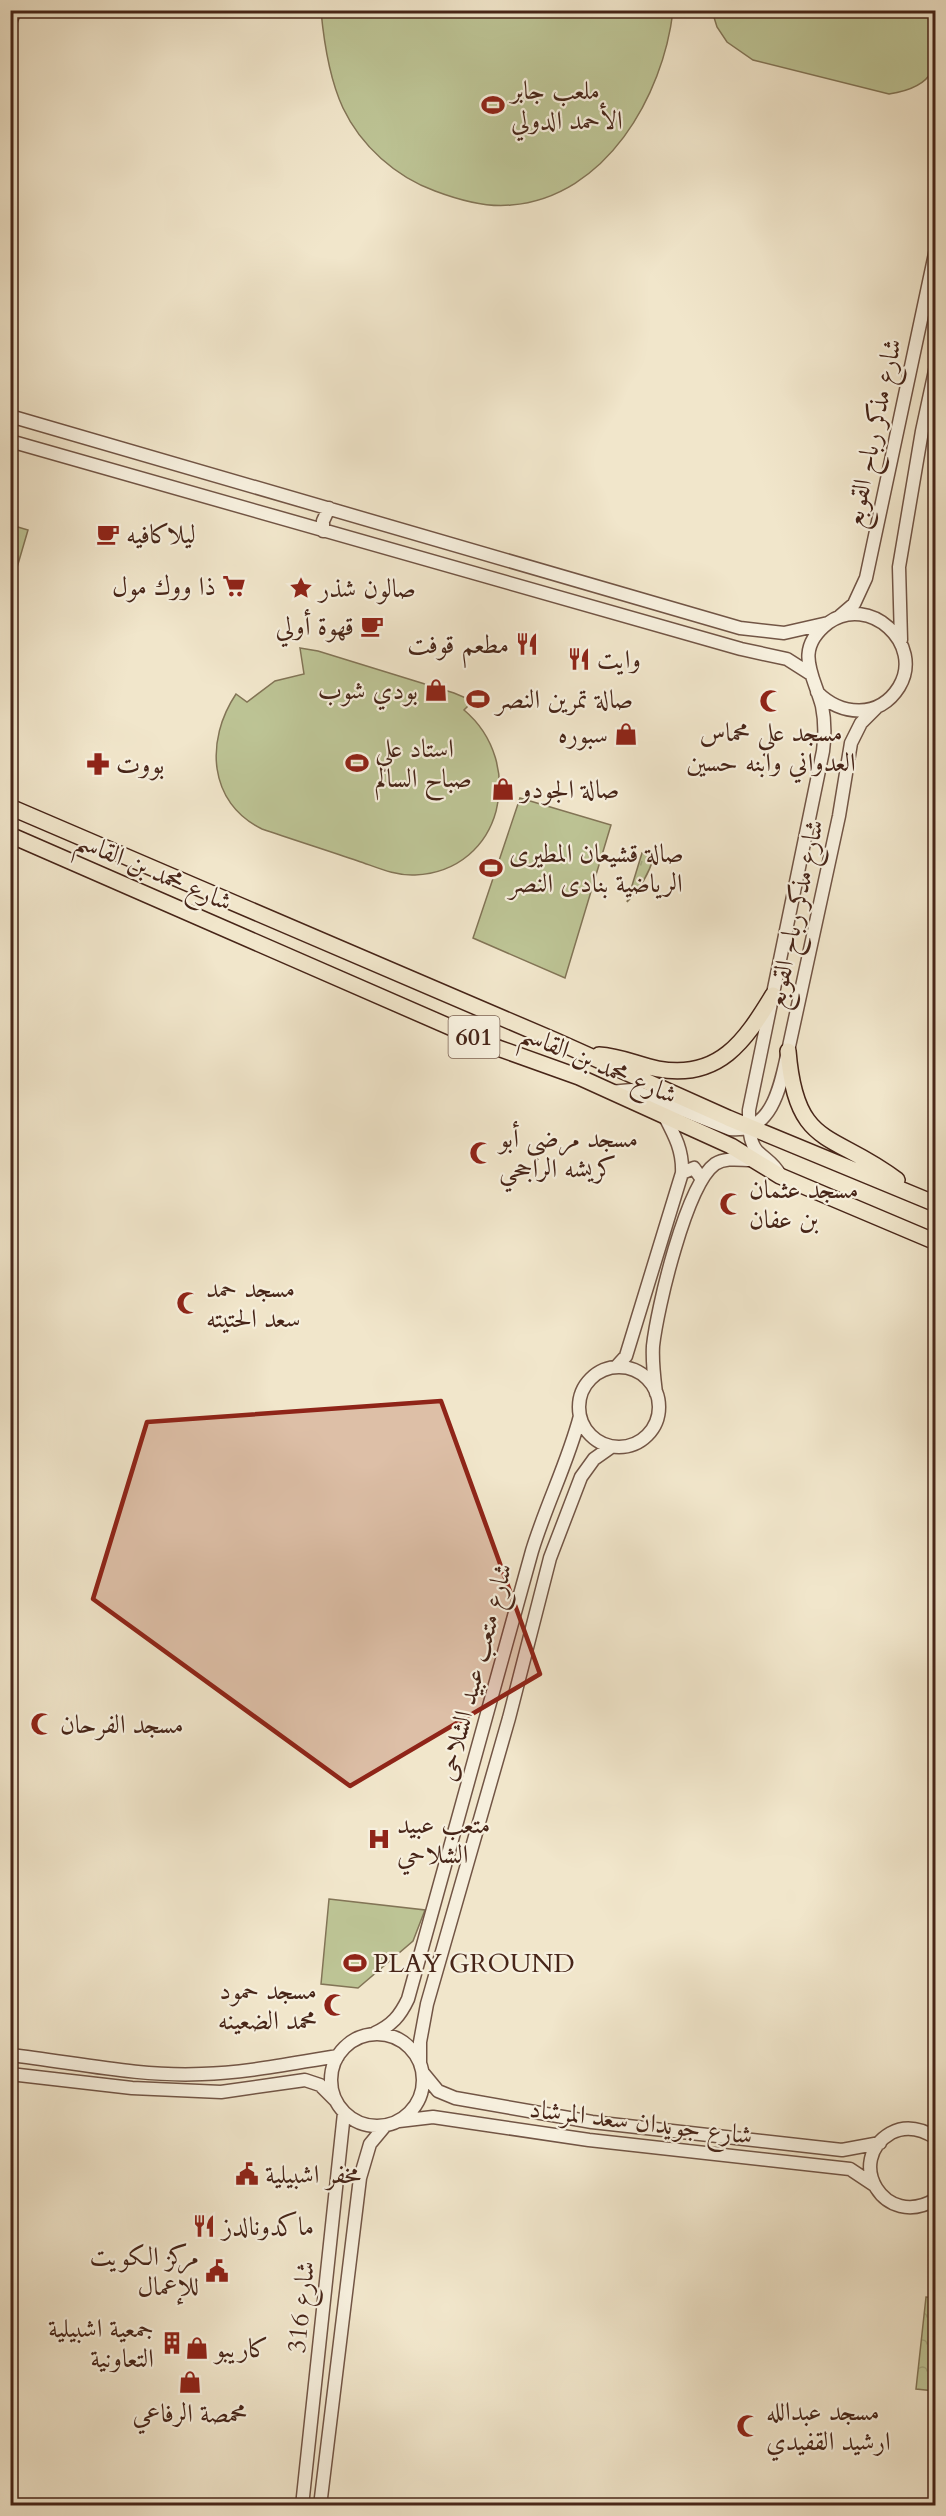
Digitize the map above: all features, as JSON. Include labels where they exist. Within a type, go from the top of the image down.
[{"type":"main road","name":"شارع محمد بن القاسم","points":[[10,807],[936,1204]]},
{"type":"main road","name":"شارع محمد بن القاسم","points":[[10,835],[482,1041],[579,1077],[739,1150],[780,1176],[936,1242]]},
{"type":"main road","points":[[588,1055],[614,1056],[670,1071],[702,1067],[731,1053],[743,1042],[774,995]]},
{"type":"main road","points":[[788,1052],[793,1093],[812,1127],[832,1142],[876,1166],[913,1194]]},
{"type":"street","points":[[11,22],[15,10]]},
{"type":"street","name":"شارع مذكر رباح القوبع","points":[[833,620],[854,604],[866,578],[936,249]]},
{"type":"street","name":"شارع مذكر رباح القوبع","points":[[901,642],[899,567],[922,431],[936,366]]},
{"type":"street","points":[[10,416],[754,631],[799,632],[833,620],[856,614],[874,617],[894,631],[901,642],[905,656],[902,679],[890,699],[877,707],[851,712],[838,708],[818,692],[809,673],[811,645],[833,620]]},
{"type":"street","points":[[10,424],[50,434],[67,432]]},
{"type":"street","points":[[10,441],[735,647],[779,656],[809,673]]},
{"type":"street","points":[[323,531],[323,520],[329,508]]},
{"type":"street","name":"شارع مذكر رباح القوبع","points":[[780,1176],[773,1164],[754,1146],[750,1125],[752,1091],[774,995],[823,751],[824,715],[818,692]]},
{"type":"street","name":"شارع مذكر رباح القوبع","points":[[750,1125],[763,1118],[772,1107],[781,1082],[839,816],[851,743],[861,723],[877,707]]},
{"type":"street","points":[[609,1092],[626,1090],[638,1092],[730,1129],[750,1125]]},
{"type":"street","points":[[665,1117],[680,1146],[682,1173],[626,1356],[616,1367],[595,1375],[586,1384],[580,1396],[580,1416],[591,1436],[611,1447],[633,1444],[650,1432],[658,1415],[653,1347],[660,1306],[674,1255],[701,1178],[723,1161],[752,1160]]},
{"type":"street","points":[[682,1173],[694,1168],[701,1178]]},
{"type":"street","points":[[616,1367],[641,1374],[656,1393]]},
{"type":"street","name":"شارع متعب عبيد الشلاحى","points":[[375,2033],[391,2025],[401,2014],[408,1999],[535,1540],[545,1508],[571,1447],[580,1416]]},
{"type":"street","name":"شارع متعب عبيد الشلاحى","points":[[420,2062],[420,2042],[427,2004],[509,1718],[550,1558],[581,1477],[594,1459],[611,1447]]},
{"type":"street","points":[[10,2074],[132,2088],[221,2092],[305,2080],[320,2085],[344,2113],[356,2122],[370,2126],[385,2126],[399,2121],[410,2113],[423,2089],[424,2074],[413,2049],[402,2040],[389,2034],[375,2033],[360,2036],[347,2044],[338,2056],[331,2078],[336,2101]]},
{"type":"street","points":[[10,2055],[161,2073],[201,2074],[247,2070],[338,2056]]},
{"type":"street","name":"شارع جويدان سعد المرشاد","points":[[424,2074],[438,2091],[455,2098],[581,2120],[842,2150],[880,2143],[895,2131],[904,2129],[927,2132],[936,2138]]},
{"type":"street","name":"شارع 316","points":[[302,2505],[344,2113]]},
{"type":"street","name":"شارع جويدان سعد المرشاد","points":[[399,2121],[433,2117],[589,2140],[850,2169],[874,2185],[882,2197],[904,2208],[926,2205],[936,2199]]},
{"type":"street","name":"شارع 316","points":[[320,2505],[360,2178],[370,2144],[385,2126]]},
{"type":"street","points":[[874,2185],[871,2163],[880,2143]]},
{"type":"street","points":[[339,2171],[350,2168],[360,2178]]},
{"type":"highlighted area","points":[[441,1401],[540,1674],[350,1786],[93,1599],[147,1422]]},
{"type":"green space","name":"ملعب جابر الأحمد الدولي","points":[[321,10],[673,11],[667,43],[657,76],[642,108],[624,137],[601,163],[575,183],[545,198],[502,206],[463,200],[421,185],[393,169],[370,147],[359,135],[338,97],[328,60]]},
{"type":"green space","points":[[712,11],[935,11],[934,66],[929,76],[920,84],[889,94],[753,60],[727,42],[717,27]]},
{"type":"green space","points":[[10,525],[28,530],[11,588]]},
{"type":"green space","points":[[300,648],[318,651],[473,701],[464,710],[484,732],[495,758],[499,784],[496,811],[486,835],[469,855],[445,869],[415,875],[393,873],[262,829],[244,818],[231,803],[222,787],[217,769],[216,750],[219,731],[226,712],[236,694],[247,702],[275,681],[304,674]]},
{"type":"green space","points":[[520,798],[611,825],[565,978],[473,938]]},
{"type":"green space","points":[[642,853],[654,856],[644,881],[627,902]]},
{"type":"green space","name":"PLAY GROUND","points":[[329,1899],[425,1910],[413,1941],[358,1988],[321,1984]]},
{"type":"green space","points":[[926,2297],[935,2298],[935,2391],[916,2389]]},
{"type":"place","name":"ملعب جابر الأحمد الدولي","points":[[493,105]]},
{"type":"place","name":"ليلاكافيه","points":[[108,534]]},
{"type":"place","name":"ذا ووك مول","points":[[234,586]]},
{"type":"place","name":"صالون شذر","points":[[301,588]]},
{"type":"place","name":"قهوة أولي","points":[[372,626]]},
{"type":"place","name":"مطعم قوفت","points":[[527,644]]},
{"type":"place","name":"وايت","points":[[579,659]]},
{"type":"place","name":"بودي شوب","points":[[436,690]]},
{"type":"place","name":"صالة تمرين النصر","points":[[478,699]]},
{"type":"place","name":"مسجد علي محماس العدواني وابنه حسين","points":[[771,701]]},
{"type":"place","name":"سبوره","points":[[626,734]]},
{"type":"place","name":"استاد علي صباح السالم","points":[[357,763]]},
{"type":"place","name":"بووت","points":[[98,764]]},
{"type":"place","name":"صالة الجودو","points":[[503,789]]},
{"type":"place","name":"صالة قشيعان المطيرى الرياضية بنادى النصر","points":[[491,868]]},
{"type":"place","name":"مسجد مرضي أبو كريشه الراجحي","points":[[481,1153]]},
{"type":"place","name":"مسجد عثمان بن عفان","points":[[731,1204]]},
{"type":"place","name":"مسجد حمد سعد الحتيته","points":[[188,1303]]},
{"type":"place","name":"مسجد الفرحان","points":[[42,1724]]},
{"type":"place","name":"متعب عبيد الشلاحي","points":[[379,1839]]},
{"type":"place","name":"PLAY GROUND","points":[[355,1963]]},
{"type":"place","name":"مسجد حمود محمد الضعينه","points":[[335,2005]]},
{"type":"place","name":"مخفر اشبيلية","points":[[247,2174]]},
{"type":"place","name":"ماكدونالدز","points":[[204,2226]]},
{"type":"place","name":"مركز الكويت للإعمال","points":[[217,2271]]},
{"type":"place","name":"جمعية اشبيلية التعاونية","points":[[172,2343]]},
{"type":"place","name":"كاريبو","points":[[197,2348]]},
{"type":"place","name":"محمصة الرفاعي","points":[[190,2382]]},
{"type":"place","name":"مسجد عبدالله ارشيد القفيدي","points":[[748,2426]]}]
